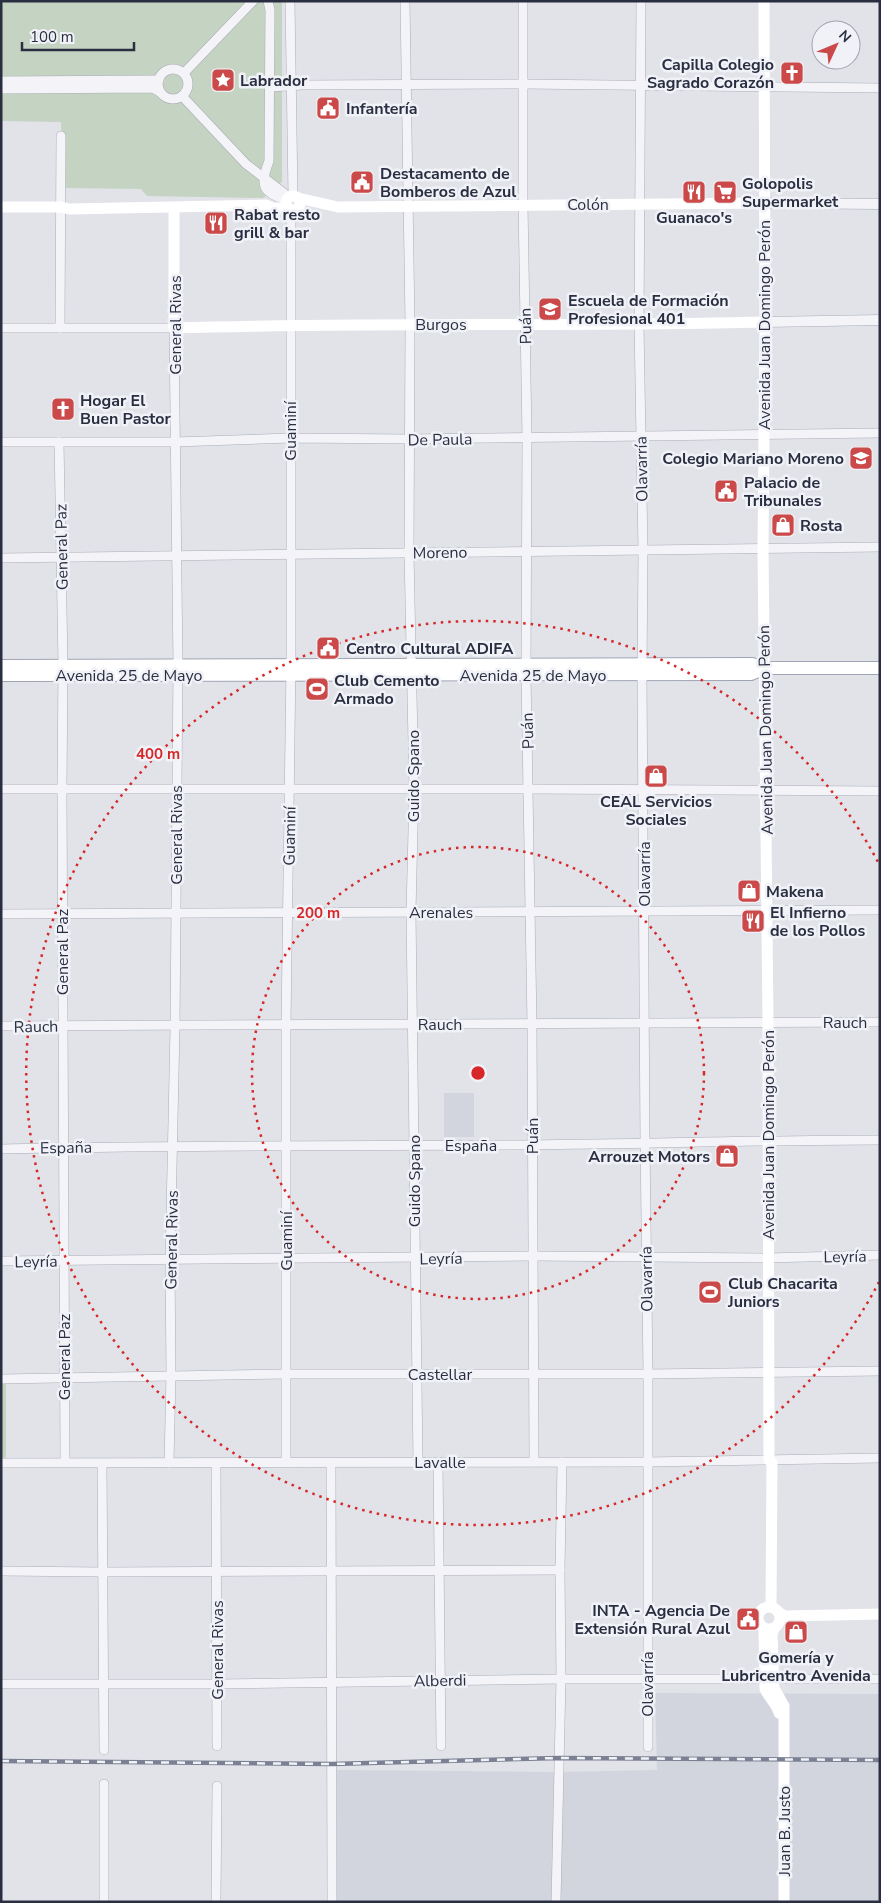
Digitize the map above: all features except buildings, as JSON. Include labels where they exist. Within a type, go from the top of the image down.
[{"type":"main road","name":"Avenida Juan Domingo Perón","points":[[764,1],[765,322],[763,548],[768,1022],[768,1373],[770,1460],[772,1463],[772,1618],[768,1678],[784,1706],[783,1760]]},
{"type":"main road","points":[[61,207],[70,202],[186,202],[195,205],[266,205],[272,202],[290,202]]},
{"type":"main road","name":"Colón","points":[[290,202],[338,207],[523,204],[765,204]]},
{"type":"main road","points":[[1,208],[187,208],[195,205]]},
{"type":"main road","name":"General Rivas","points":[[174,208],[174,328]]},
{"type":"main road","name":"Burgos","points":[[174,328],[290,324],[639,325],[765,322]]},
{"type":"main road","name":"Avenida 25 de Mayo","points":[[1,666],[62,670],[178,671],[290,669],[642,669],[752,664],[765,668],[880,668]]},
{"type":"main road","name":"Avenida 25 de Mayo","points":[[1,675],[62,670]]},
{"type":"main road","points":[[772,1618],[785,1616],[880,1614]]},
{"type":"main road","points":[[772,1618],[785,1621],[880,1620]]},
{"type":"main road","name":"Juan B. Justo","points":[[783,1760],[784,1902]]},
{"type":"street","points":[[184,73],[253,1]]},
{"type":"street","points":[[263,178],[269,161],[270,10],[268,1]]},
{"type":"street","name":"Guaminí","points":[[286,1462],[286,1025],[291,553],[290,1]]},
{"type":"street","name":"Guido Spano","points":[[405,1],[410,324],[409,552],[414,789],[411,912],[414,1258],[418,1462]]},
{"type":"street","name":"Puán","points":[[524,1],[523,204],[527,437],[526,670],[532,1024],[534,1461]]},
{"type":"street","name":"Olavarría","points":[[641,1],[642,86],[639,204],[639,325],[643,550],[644,1142],[648,1374],[648,1747]]},
{"type":"street","points":[[160,92],[159,80],[163,72],[171,69],[184,73]]},
{"type":"street","points":[[1,89],[153,88],[173,99],[182,96],[187,91],[188,84],[184,73]]},
{"type":"street","points":[[1,81],[159,80]]},
{"type":"street","points":[[270,87],[524,84],[880,88]]},
{"type":"street","points":[[182,96],[246,164],[271,182],[290,202]]},
{"type":"street","points":[[60,328],[61,136]]},
{"type":"street","name":"Colón","points":[[765,204],[880,204]]},
{"type":"street","name":"Burgos","points":[[765,322],[880,320]]},
{"type":"street","name":"Burgos","points":[[1,328],[174,328]]},
{"type":"street","name":"General Rivas","points":[[169,1463],[178,671],[174,328]]},
{"type":"street","name":"De Paula","points":[[1,442],[175,442],[290,438],[409,439],[880,433]]},
{"type":"street","name":"General Paz","points":[[59,442],[62,557],[64,1462]]},
{"type":"street","name":"Moreno","points":[[1,558],[880,547]]},
{"type":"street","points":[[1,789],[289,788],[880,791]]},
{"type":"street","name":"Arenales","points":[[1,914],[644,912],[767,909],[880,910]]},
{"type":"street","name":"Rauch","points":[[1,1026],[175,1027],[880,1022]]},
{"type":"street","name":"España","points":[[1,1149],[880,1140]]},
{"type":"street","name":"Leyría","points":[[1,1261],[170,1261],[533,1256],[768,1258],[880,1255]]},
{"type":"street","name":"Castellar","points":[[1,1379],[171,1375],[533,1375],[880,1371]]},
{"type":"street","name":"Lavalle","points":[[1,1463],[647,1462],[880,1458]]},
{"type":"street","points":[[331,1462],[332,1902]]},
{"type":"street","points":[[438,1462],[441,1746]]},
{"type":"street","points":[[556,1902],[561,1679],[560,1570],[562,1462]]},
{"type":"street","points":[[102,1464],[104,1750]]},
{"type":"street","name":"General Rivas","points":[[216,1464],[218,1746]]},
{"type":"street","points":[[1,1571],[560,1570]]},
{"type":"street","name":"Alberdi","points":[[1,1684],[218,1684],[647,1678],[880,1679]]},
{"type":"street","points":[[104,1784],[104,1902]]},
{"type":"street","points":[[216,1786],[216,1902]]},
{"type":"shaded area","points":[[444,1093],[474,1093],[474,1137],[444,1137]]},
{"type":"shaded area","points":[[655,1693],[880,1694],[880,1902],[337,1902],[337,1770],[556,1772],[657,1770]]},
{"type":"green space","points":[[1,1],[282,1],[282,182],[263,198],[147,196],[141,189],[63,188],[61,122],[1,121]]},
{"type":"green space","points":[[1,1381],[6,1381],[6,1459],[1,1459]]},
{"type":"railway","points":[[1,1761],[332,1764],[559,1758],[880,1760]]},
{"type":"place","name":"Capilla Colegio Sagrado Corazón","points":[[792,73]]},
{"type":"place","name":"Labrador","points":[[223,80]]},
{"type":"place","name":"Infantería","points":[[328,108]]},
{"type":"place","name":"Destacamento de Bomberos de Azul","points":[[362,182]]},
{"type":"place","name":"Guanaco's","points":[[694,192]]},
{"type":"place","name":"Golopolis Supermarket","points":[[725,192]]},
{"type":"place","name":"Rabat resto grill & bar","points":[[216,223]]},
{"type":"place","name":"Escuela de Formación Profesional 401","points":[[550,309]]},
{"type":"place","name":"Hogar El Buen Pastor","points":[[63,409]]},
{"type":"place","name":"Colegio Mariano Moreno","points":[[861,458]]},
{"type":"place","name":"Palacio de Tribunales","points":[[726,491]]},
{"type":"place","name":"Rosta","points":[[783,525]]},
{"type":"place","name":"Centro Cultural ADIFA","points":[[328,648]]},
{"type":"place","name":"Club Cemento Armado","points":[[317,689]]},
{"type":"place","name":"CEAL Servicios Sociales","points":[[656,776]]},
{"type":"place","name":"Makena","points":[[749,891]]},
{"type":"place","name":"El Infierno de los Pollos","points":[[753,921]]},
{"type":"place","name":"Arrouzet Motors","points":[[727,1156]]},
{"type":"place","name":"Club Chacarita Juniors","points":[[710,1292]]},
{"type":"place","name":"INTA - Agencia De Extensión Rural Azul","points":[[748,1619]]},
{"type":"place","name":"Gomería y Lubricentro Avenida","points":[[796,1632]]}]
